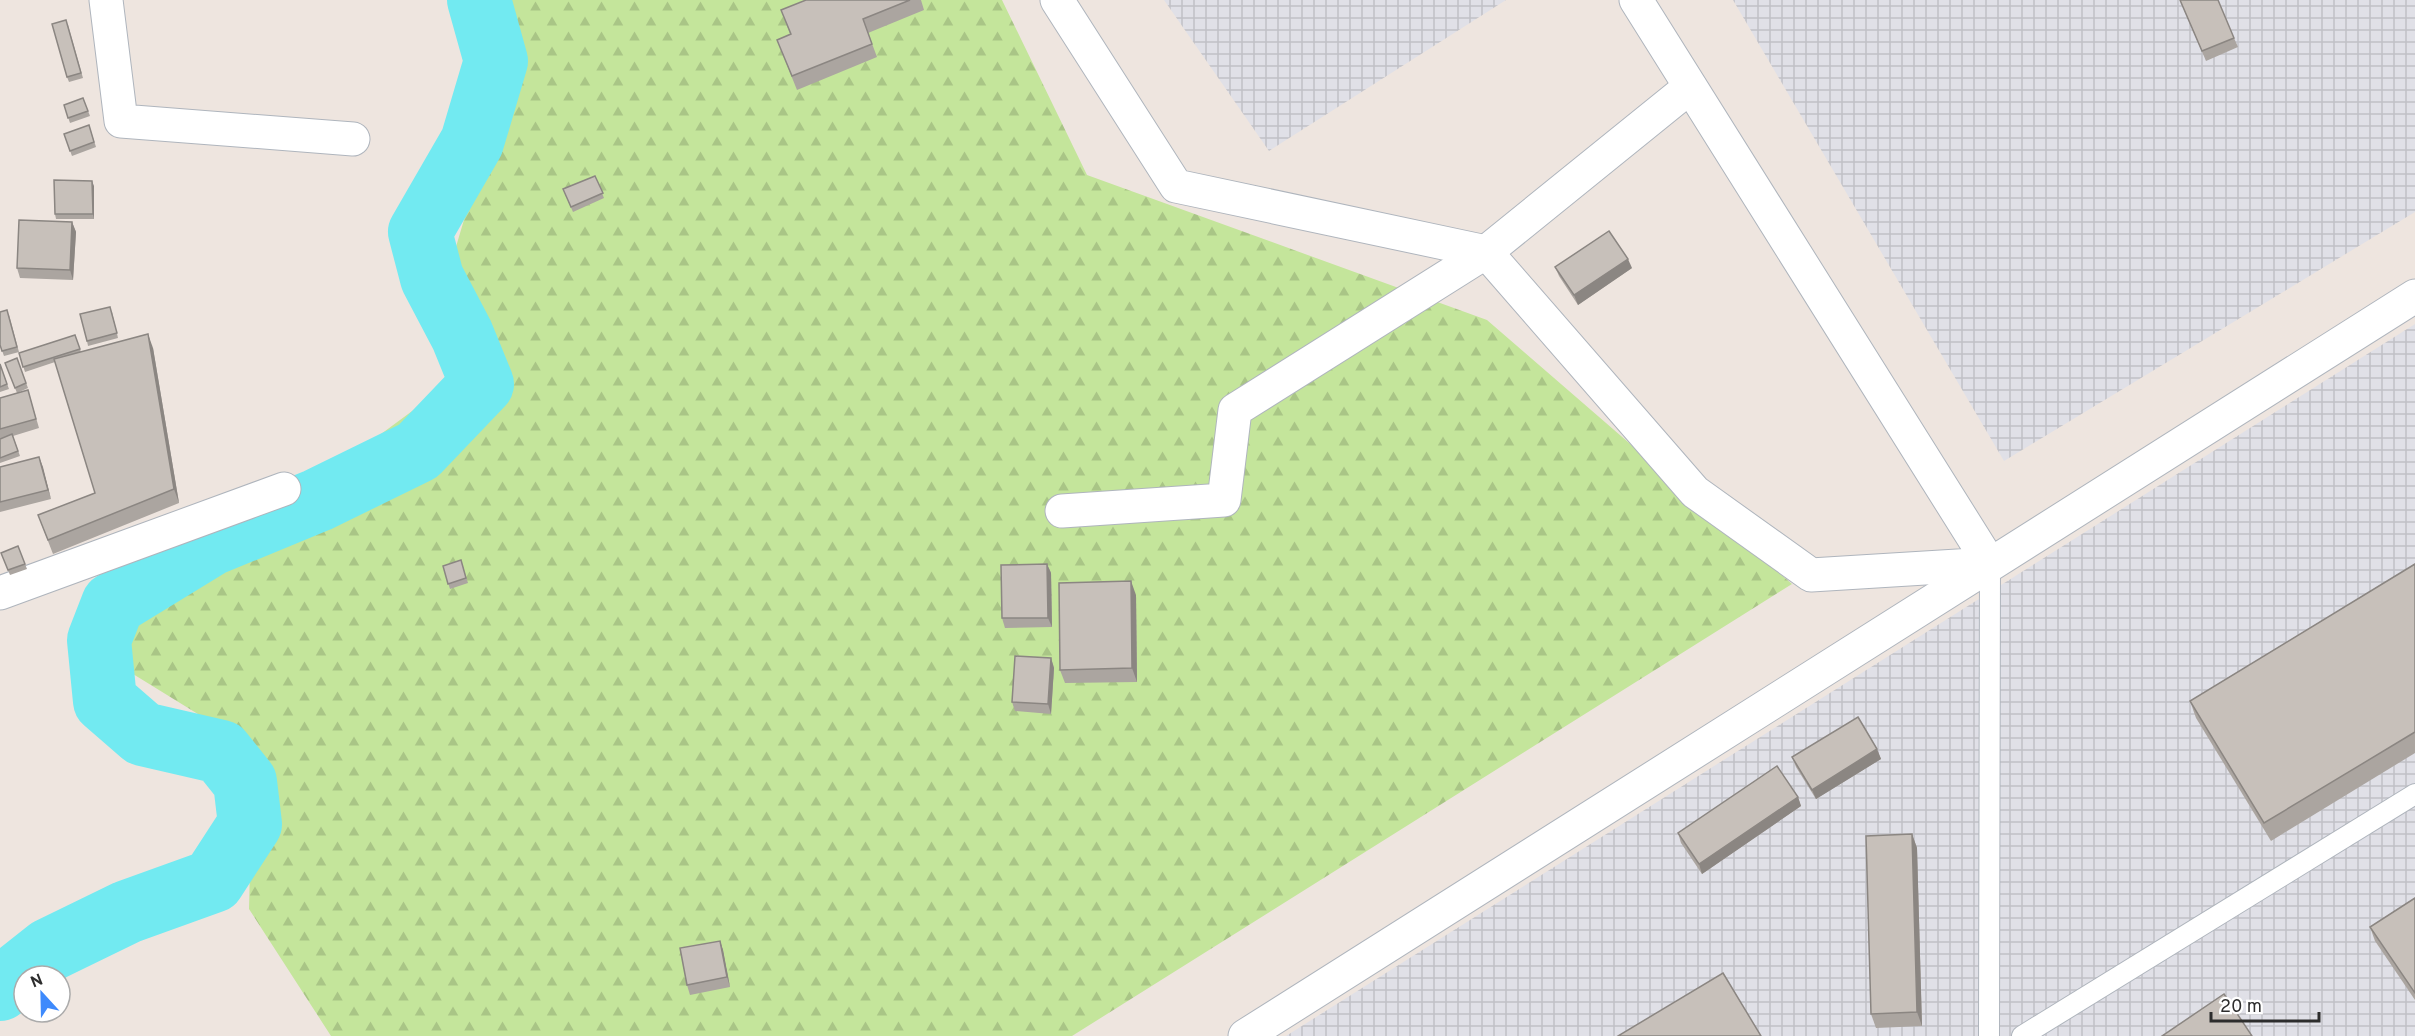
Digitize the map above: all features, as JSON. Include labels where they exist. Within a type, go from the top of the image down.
[{"type":"street","points":[[106,0],[121,121],[353,139]]},
{"type":"street","points":[[1057,0],[1176,186],[1486,252],[1695,492],[1811,575],[1990,564]]},
{"type":"street","points":[[1635,0],[1990,564]]},
{"type":"street","points":[[1062,511],[1224,500],[1235,410],[1486,252],[1690,87]]},
{"type":"street","points":[[1245,1036],[2415,296]]},
{"type":"street","points":[[0,593],[284,489]]},
{"type":"lane","points":[[1989,1036],[1990,564]]},
{"type":"lane","points":[[2022,1036],[2415,794]]},
{"type":"shaded area","points":[[1164,0],[1506,0],[1269,151]]},
{"type":"shaded area","points":[[1733,0],[2415,0],[2415,212],[2004,461]]},
{"type":"shaded area","points":[[2415,324],[2415,1036],[1286,1036]]},
{"type":"green space","points":[[487,0],[1002,0],[1087,175],[1487,320],[1792,584],[1072,1036],[331,1036],[249,909],[253,748],[133,674],[126,625],[446,386],[450,267],[512,58]]},
{"type":"building","points":[[806,0],[910,0],[863,19],[872,44],[792,76],[777,40],[791,34],[781,10]]},
{"type":"building","points":[[2180,0],[2218,0],[2234,38],[2202,51]]},
{"type":"building","points":[[66,20],[81,73],[67,77],[52,24]]},
{"type":"building","points":[[83,98],[88,111],[68,118],[64,105]]},
{"type":"building","points":[[89,125],[94,142],[70,151],[64,134]]},
{"type":"building","points":[[595,176],[603,193],[571,207],[563,189]]},
{"type":"building","points":[[54,180],[92,181],[93,214],[55,214]]},
{"type":"building","points":[[19,220],[72,222],[70,270],[17,268]]},
{"type":"building","points":[[1609,231],[1628,259],[1574,295],[1555,267]]},
{"type":"building","points":[[110,307],[117,333],[87,341],[80,314]]},
{"type":"building","points":[[7,310],[17,347],[2,351],[0,312]]},
{"type":"building","points":[[148,334],[174,489],[48,540],[38,515],[95,493],[54,359]]},
{"type":"building","points":[[75,335],[80,349],[23,367],[19,353]]},
{"type":"building","points":[[17,358],[26,383],[15,388],[5,363]]},
{"type":"building","points":[[0,364],[7,384],[0,387]]},
{"type":"building","points":[[28,390],[36,419],[0,429],[0,398]]},
{"type":"building","points":[[12,434],[18,451],[0,458],[0,439]]},
{"type":"building","points":[[39,457],[48,490],[0,502],[0,467]]},
{"type":"building","points":[[18,546],[25,564],[8,570],[1,553]]},
{"type":"building","points":[[461,560],[466,578],[448,584],[443,566]]},
{"type":"building","points":[[1047,564],[1048,618],[1002,618],[1001,565]]},
{"type":"building","points":[[2415,564],[2415,732],[2264,823],[2190,701]]},
{"type":"building","points":[[1131,581],[1132,668],[1060,670],[1059,583]]},
{"type":"building","points":[[1015,656],[1051,658],[1048,704],[1012,702]]},
{"type":"building","points":[[1858,717],[1877,749],[1812,790],[1792,757]]},
{"type":"building","points":[[1777,766],[1798,797],[1699,864],[1678,833]]},
{"type":"building","points":[[1912,834],[1917,1012],[1871,1014],[1866,836]]},
{"type":"building","points":[[2415,898],[2415,993],[2370,927]]},
{"type":"building","points":[[720,941],[727,977],[687,985],[680,948]]},
{"type":"building","points":[[1723,973],[1761,1036],[1618,1036]]},
{"type":"building","points":[[2224,994],[2252,1036],[2162,1036]]},
{"type":"waterway","points":[[0,989],[49,950],[127,912],[213,881],[250,824],[245,782],[221,752],[143,734],[105,701],[99,640],[113,604],[211,544],[318,500],[418,451],[482,384],[462,335],[432,278],[420,232],[472,142],[496,61],[479,0]]}]
